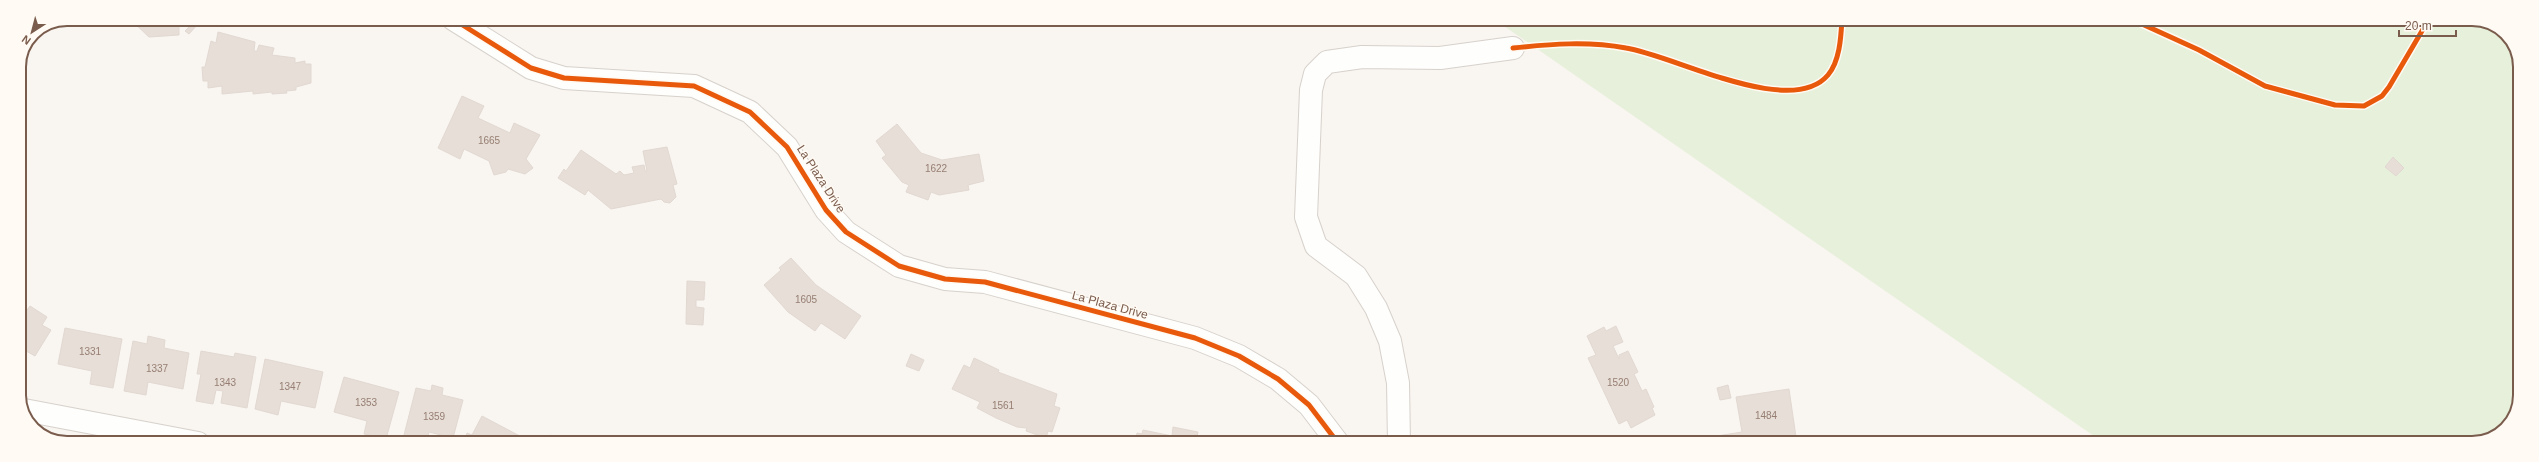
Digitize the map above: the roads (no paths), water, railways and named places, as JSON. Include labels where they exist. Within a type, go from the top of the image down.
[{"type":"street","name":"La Plaza Drive","points":[[464,26],[531,68],[564,78],[694,86],[750,112],[787,147],[826,210],[846,232],[898,266],[944,279],[985,282],[1195,338],[1233,353],[1278,379],[1309,405],[1333,436]]},
{"type":"street","points":[[1399,436],[1398,383],[1390,341],[1376,308],[1356,276],[1316,246],[1306,217],[1310,107],[1313,79],[1327,62],[1354,57],[1440,58],[1514,48]]},
{"type":"street","points":[[29,411],[161,436]]}]
